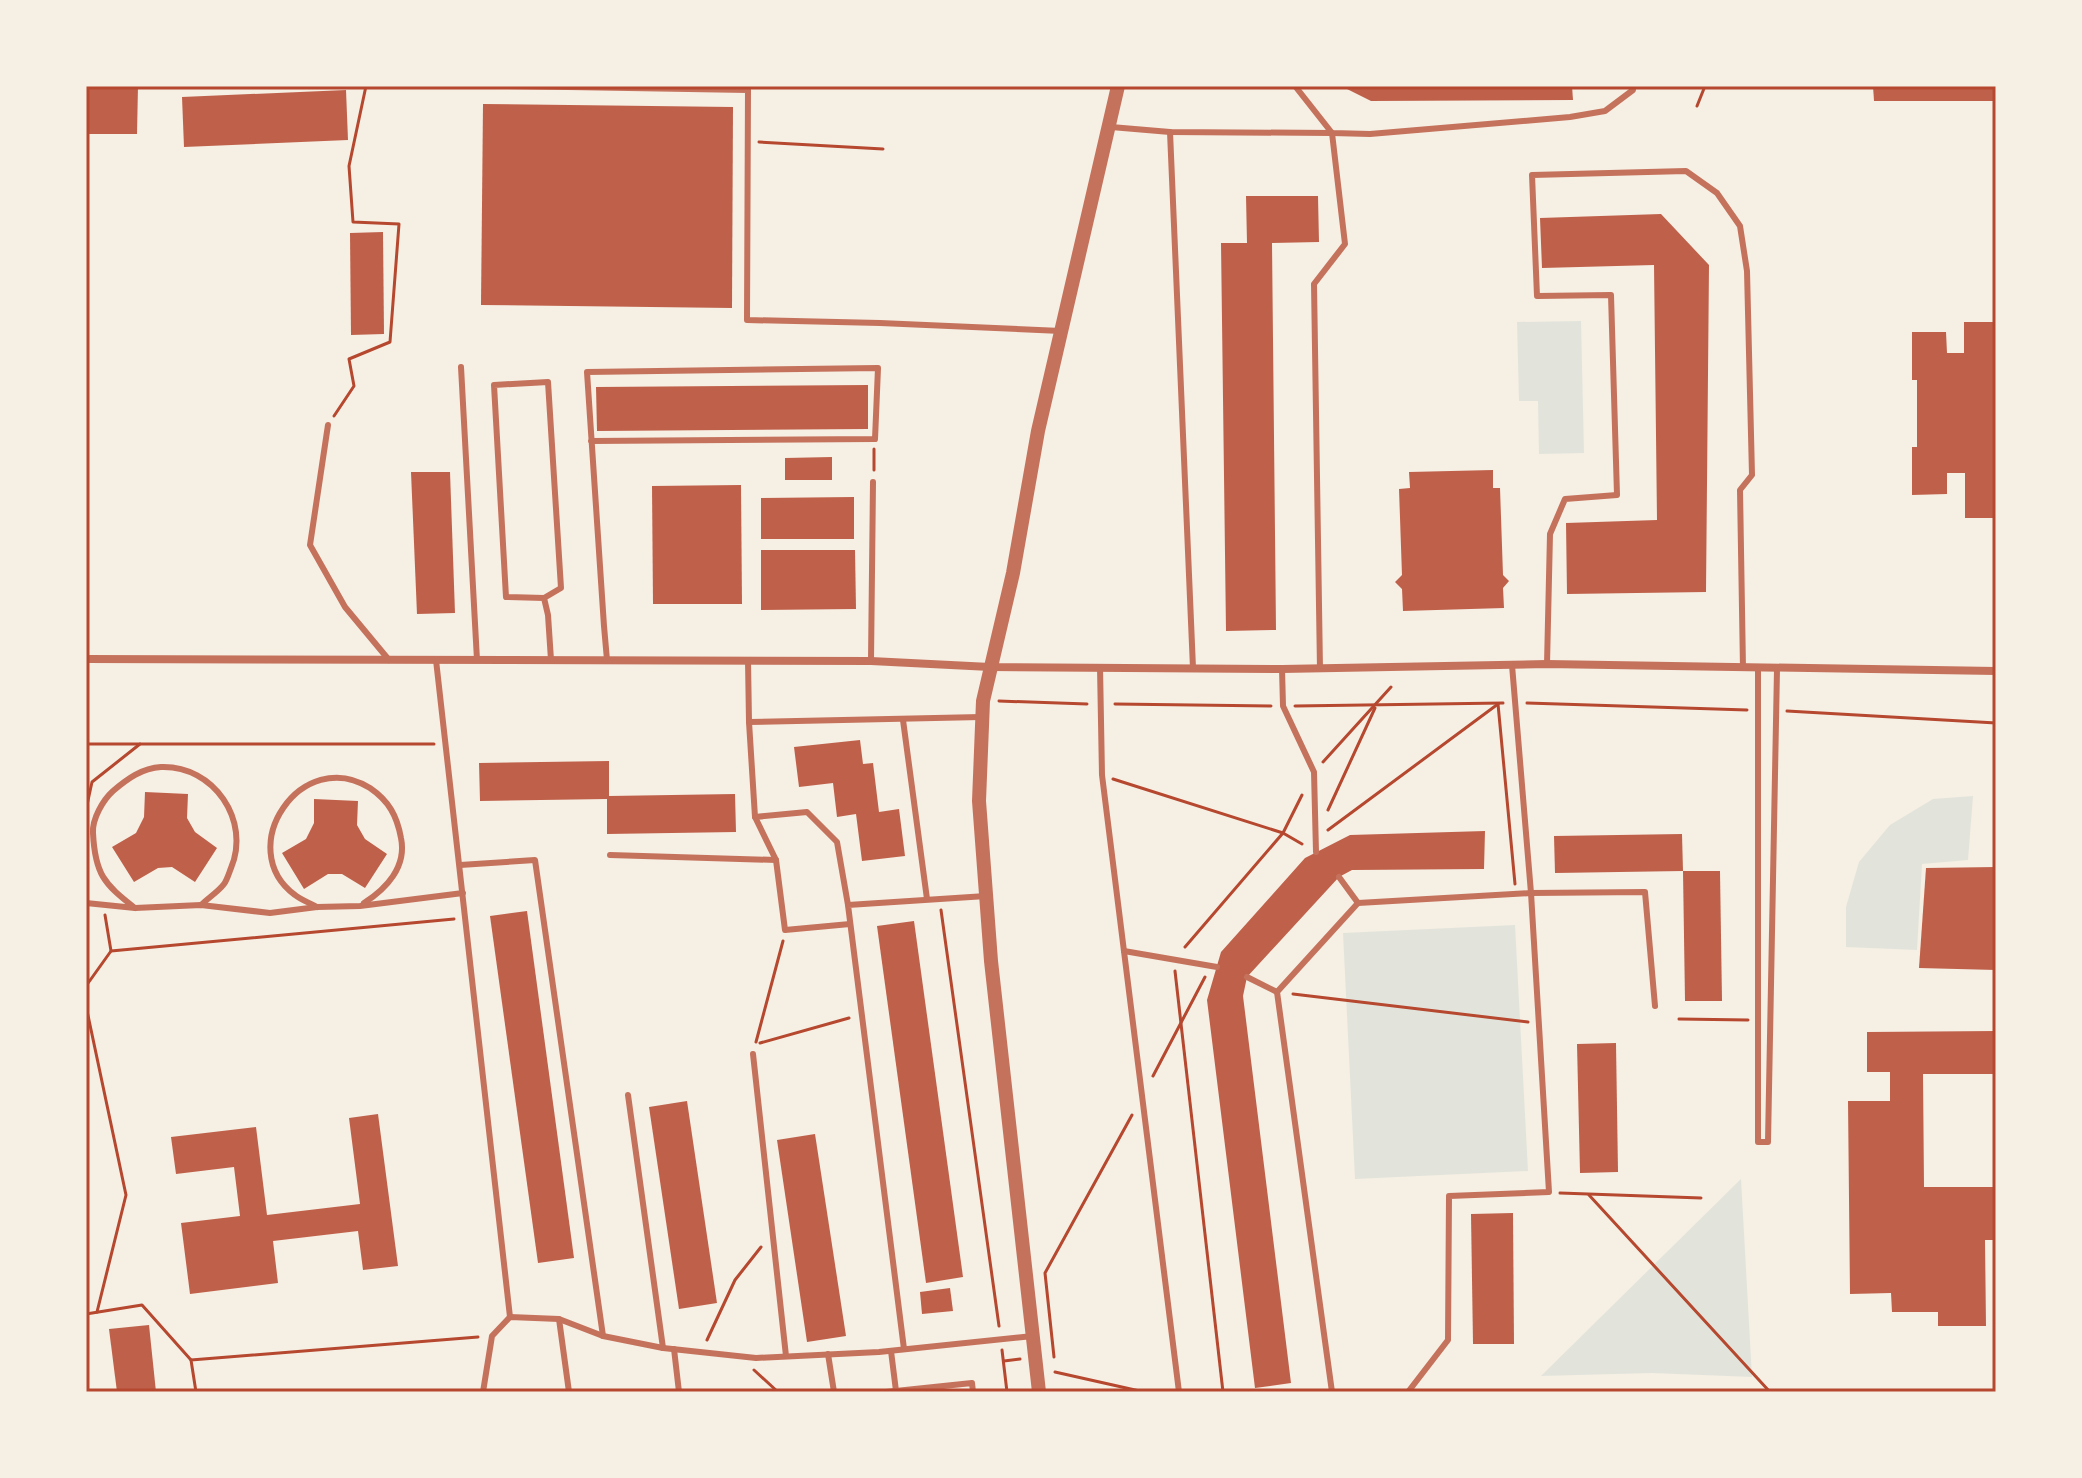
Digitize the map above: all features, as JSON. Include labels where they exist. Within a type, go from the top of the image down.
[{"type":"street","points":[[1039,1392],[986,896],[979,801],[983,701],[1013,573],[1038,431],[1118,86]]},
{"type":"street","points":[[86,659],[871,661],[990,667],[1282,669],[1547,664],[1996,671]]},
{"type":"lane","points":[[508,86],[748,88],[747,320],[1061,331]]},
{"type":"lane","points":[[1295,86],[1332,133],[1345,244],[1314,284],[1320,669]]},
{"type":"lane","points":[[1109,127],[1170,132],[1370,134],[1570,117],[1605,111],[1633,90],[1633,86]]},
{"type":"lane","points":[[1170,132],[1193,668]]},
{"type":"lane","points":[[1547,664],[1550,534],[1565,499],[1617,495],[1611,295],[1537,296],[1532,175],[1686,171],[1717,193],[1740,226],[1747,271],[1752,475],[1740,490],[1743,668]]},
{"type":"lane","points":[[461,367],[477,660]]},
{"type":"lane","points":[[591,441],[875,439],[878,368],[587,372],[591,441],[607,660]]},
{"type":"lane","points":[[548,382],[561,588],[544,598],[506,597],[494,385],[548,382]]},
{"type":"lane","points":[[328,425],[310,545],[345,607],[389,660]]},
{"type":"lane","points":[[871,661],[873,482]]},
{"type":"lane","points":[[544,598],[551,660]]},
{"type":"lane","points":[[436,660],[510,1317]]},
{"type":"lane","points":[[748,661],[755,817],[776,860],[785,930],[850,924]]},
{"type":"lane","points":[[1408,1392],[1448,1340],[1449,1196],[1549,1192],[1531,893],[1512,665]]},
{"type":"lane","points":[[1100,667],[1102,775],[1179,1392]]},
{"type":"lane","points":[[1282,669],[1283,706],[1314,772],[1316,852]]},
{"type":"lane","points":[[1758,669],[1758,1142],[1768,1142],[1777,669]]},
{"type":"lane","points":[[749,722],[983,717]]},
{"type":"lane","points":[[903,720],[927,899]]},
{"type":"lane","points":[[135,908],[109,889],[94,860],[93,827],[105,798],[130,776],[161,767],[193,773],[220,792],[236,821],[238,853],[225,883],[201,905]]},
{"type":"lane","points":[[317,907],[294,894],[277,874],[270,848],[274,822],[287,799],[309,784],[334,778],[360,782],[383,797],[398,818],[403,844],[397,870],[382,892],[360,906]]},
{"type":"lane","points":[[755,817],[807,812],[837,842],[848,905],[904,1349]]},
{"type":"lane","points":[[610,855],[776,860]]},
{"type":"lane","points":[[460,865],[535,860],[603,1336]]},
{"type":"lane","points":[[1339,877],[1358,903]]},
{"type":"lane","points":[[1277,992],[1358,903],[1531,893],[1645,892],[1655,1006]]},
{"type":"lane","points":[[86,903],[135,908],[201,905],[270,913],[463,893]]},
{"type":"lane","points":[[848,905],[986,896]]},
{"type":"lane","points":[[1124,951],[1214,966]]},
{"type":"lane","points":[[1247,977],[1277,992]]},
{"type":"lane","points":[[1277,992],[1332,1392]]},
{"type":"lane","points":[[753,1054],[770,1234],[786,1356]]},
{"type":"lane","points":[[628,1095],[663,1348]]},
{"type":"lane","points":[[483,1392],[492,1336],[510,1317],[559,1319],[603,1336],[663,1348],[739,1356],[891,1351],[1033,1336]]},
{"type":"lane","points":[[559,1319],[569,1392]]},
{"type":"lane","points":[[674,1349],[679,1392]]},
{"type":"lane","points":[[891,1351],[896,1391]]},
{"type":"lane","points":[[828,1354],[834,1392]]},
{"type":"lane","points":[[886,1392],[972,1383],[973,1392]]},
{"type":"path","points":[[328,425],[354,386],[349,359],[390,342],[399,224],[353,222],[349,166],[366,86]]},
{"type":"path","points":[[1697,106],[1705,86]]},
{"type":"path","points":[[748,142],[883,149]]},
{"type":"path","points":[[873,482],[875,439]]},
{"type":"path","points":[[1327,813],[1376,705],[1391,687]]},
{"type":"path","points":[[983,701],[1283,706],[1516,703],[1760,710]]},
{"type":"path","points":[[1326,831],[1498,704],[1516,891]]},
{"type":"path","points":[[1776,710],[1996,723]]},
{"type":"path","points":[[86,744],[446,744]]},
{"type":"path","points":[[86,807],[92,782],[140,744]]},
{"type":"path","points":[[1102,775],[1283,833],[1316,852]]},
{"type":"path","points":[[1223,1392],[1174,960],[1283,833]]},
{"type":"path","points":[[939,898],[1007,1392]]},
{"type":"path","points":[[86,986],[111,951],[103,905]]},
{"type":"path","points":[[111,951],[465,918]]},
{"type":"path","points":[[785,930],[756,1044],[861,1014]]},
{"type":"path","points":[[1144,1392],[1055,1373],[1045,1273],[1214,966]]},
{"type":"path","points":[[1277,992],[1532,1022]]},
{"type":"path","points":[[86,1006],[126,1195],[97,1312]]},
{"type":"path","points":[[1679,1019],[1758,1020]]},
{"type":"path","points":[[1549,1192],[1701,1198]]},
{"type":"path","points":[[1589,1195],[1770,1392]]},
{"type":"path","points":[[702,1352],[735,1280],[770,1234]]},
{"type":"path","points":[[86,1314],[142,1305],[191,1360],[196,1392]]},
{"type":"path","points":[[191,1360],[492,1336]]},
{"type":"path","points":[[739,1356],[778,1392]]},
{"type":"path","points":[[1004,1361],[1021,1359],[1022,1368]]},
{"type":"shaded area","points":[[1581,321],[1584,453],[1539,454],[1538,401],[1519,401],[1517,322]]},
{"type":"shaded area","points":[[1973,796],[1968,860],[1922,864],[1917,950],[1846,947],[1846,907],[1859,862],[1890,825],[1933,799]]},
{"type":"shaded area","points":[[1515,925],[1528,1171],[1355,1179],[1343,933]]},
{"type":"shaded area","points":[[1741,1179],[1752,1377],[1652,1373],[1541,1376]]},
{"type":"building","points":[[86,86],[138,86],[137,134],[86,134]]},
{"type":"building","points":[[1341,86],[1572,86],[1573,100],[1371,101]]},
{"type":"building","points":[[1873,86],[1996,86],[1996,101],[1874,101]]},
{"type":"building","points":[[346,90],[348,140],[184,147],[182,97]]},
{"type":"building","points":[[483,104],[733,107],[732,308],[481,305]]},
{"type":"building","points":[[1246,196],[1318,196],[1319,242],[1272,243],[1276,630],[1226,631],[1221,243],[1247,243]]},
{"type":"building","points":[[1661,214],[1709,265],[1706,592],[1567,594],[1566,523],[1657,520],[1654,265],[1542,268],[1540,218]]},
{"type":"building","points":[[383,232],[384,334],[351,335],[350,233]]},
{"type":"building","points":[[1964,322],[1996,322],[1996,518],[1965,518],[1965,473],[1947,473],[1947,494],[1912,495],[1912,447],[1917,447],[1917,380],[1912,380],[1912,332],[1946,332],[1947,353],[1964,353]]},
{"type":"building","points":[[868,385],[868,429],[597,431],[596,387]]},
{"type":"building","points":[[832,457],[832,480],[785,480],[785,458]]},
{"type":"building","points":[[1493,470],[1493,488],[1500,488],[1503,575],[1509,581],[1503,588],[1504,608],[1403,611],[1402,589],[1395,582],[1402,575],[1399,489],[1410,488],[1409,472]]},
{"type":"building","points":[[411,472],[450,472],[455,613],[417,614]]},
{"type":"building","points":[[741,485],[742,604],[653,604],[652,486]]},
{"type":"building","points":[[854,497],[854,539],[761,539],[761,498]]},
{"type":"building","points":[[761,550],[855,550],[856,609],[761,610]]},
{"type":"building","points":[[860,740],[863,764],[873,763],[879,812],[899,809],[905,856],[862,861],[856,814],[837,817],[833,783],[799,787],[794,747]]},
{"type":"building","points":[[609,761],[609,796],[735,794],[736,832],[607,834],[607,799],[480,801],[479,763]]},
{"type":"building","points":[[145,792],[188,794],[187,818],[195,832],[217,848],[195,882],[172,867],[158,868],[134,882],[112,847],[136,833],[144,817]]},
{"type":"building","points":[[314,799],[358,801],[357,825],[365,839],[387,854],[365,888],[342,874],[328,874],[304,889],[282,853],[306,839],[314,823]]},
{"type":"building","points":[[1485,831],[1484,869],[1352,870],[1339,877],[1247,977],[1243,996],[1291,1383],[1255,1388],[1207,1000],[1221,952],[1305,858],[1350,835]]},
{"type":"building","points":[[1682,834],[1683,871],[1555,873],[1554,836]]},
{"type":"building","points":[[1996,867],[1996,970],[1919,968],[1926,868]]},
{"type":"building","points":[[1683,871],[1720,871],[1722,1001],[1685,1001]]},
{"type":"building","points":[[527,911],[574,1258],[538,1263],[490,916]]},
{"type":"building","points":[[914,921],[963,1277],[926,1283],[877,926]]},
{"type":"building","points":[[1996,1031],[1996,1074],[1923,1074],[1924,1187],[1996,1187],[1996,1240],[1985,1240],[1986,1326],[1938,1326],[1938,1312],[1892,1312],[1891,1293],[1850,1294],[1848,1101],[1890,1101],[1890,1072],[1867,1072],[1867,1032]]},
{"type":"building","points":[[1616,1043],[1618,1172],[1580,1173],[1577,1044]]},
{"type":"building","points":[[687,1101],[717,1303],[679,1309],[649,1107]]},
{"type":"building","points":[[378,1114],[398,1266],[363,1270],[358,1231],[273,1241],[278,1283],[190,1294],[181,1223],[240,1216],[234,1167],[176,1174],[171,1137],[256,1127],[267,1215],[360,1204],[349,1118]]},
{"type":"building","points":[[815,1134],[846,1336],[807,1342],[777,1140]]},
{"type":"building","points":[[1513,1213],[1514,1344],[1473,1344],[1471,1214]]},
{"type":"building","points":[[950,1288],[953,1311],[922,1314],[920,1292]]},
{"type":"building","points":[[149,1325],[156,1392],[117,1392],[109,1329]]}]
